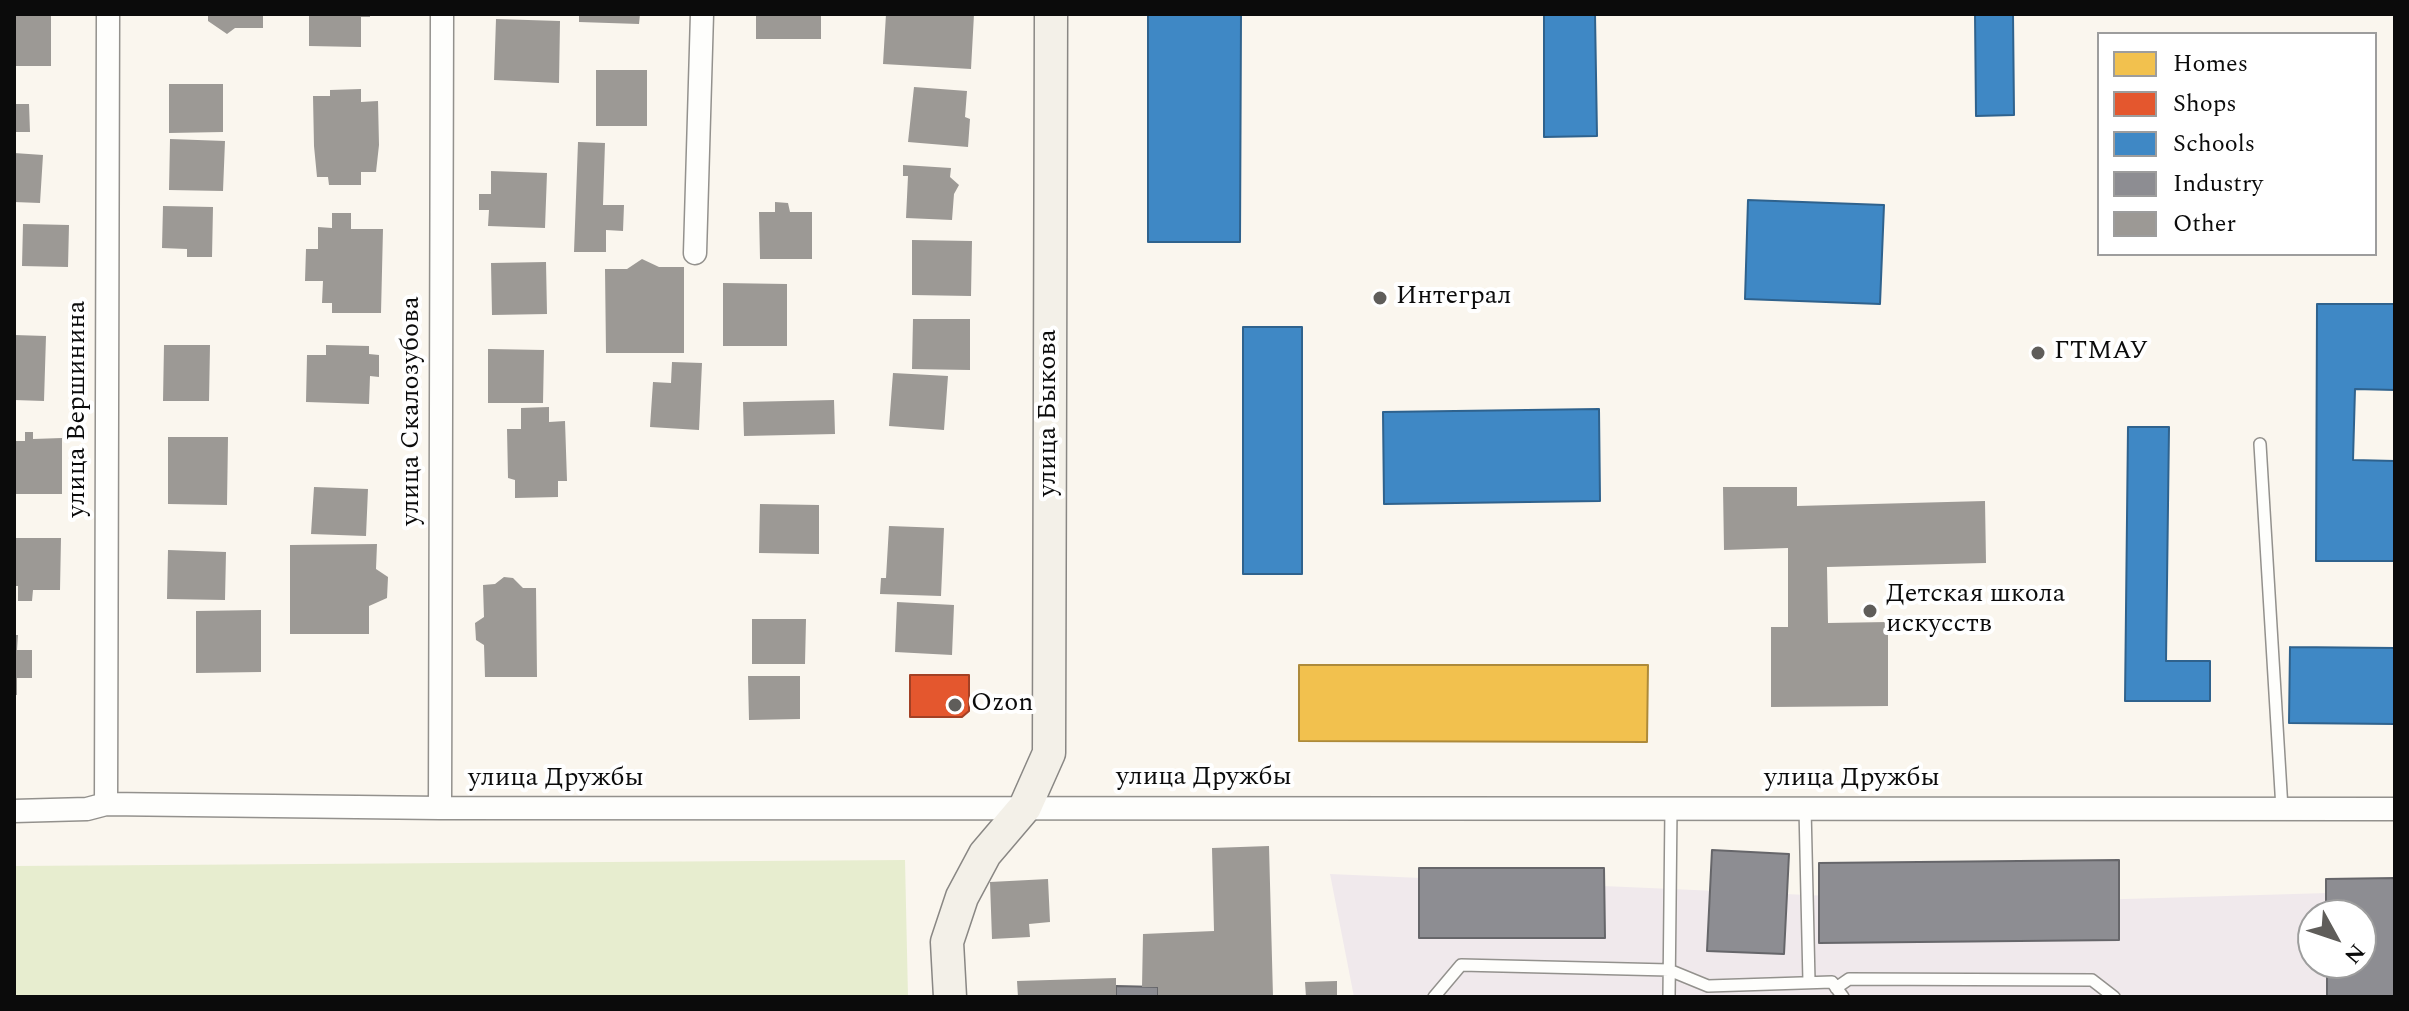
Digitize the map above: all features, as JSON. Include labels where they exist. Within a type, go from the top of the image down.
[{"type":"street","name":"улица Вершинина","points":[[106,804],[108,14]]},
{"type":"street","name":"улица Скалозубова","points":[[440,808],[442,14]]},
{"type":"street","points":[[695,253],[702,14]]},
{"type":"street","name":"улица Быкова","points":[[950,997],[947,942],[962,897],[985,854],[1025,807],[1049,753],[1051,14]]},
{"type":"street","name":"улица Дружбы","points":[[14,811],[87,809],[106,804],[440,808],[2395,809]]},
{"type":"lane","points":[[2260,444],[2282,809]]},
{"type":"lane","points":[[1669,997],[1671,808]]},
{"type":"lane","points":[[1805,808],[1809,982]]},
{"type":"lane","points":[[1434,997],[1461,965],[1669,970],[1708,986],[1832,982],[1840,992],[1849,979],[2092,980],[2114,997]]},
{"type":"shaded area","points":[[1330,874],[1990,903],[2395,891],[2395,997],[1354,997]]},
{"type":"green space","points":[[905,860],[908,997],[14,997],[14,866]]},
{"type":"building: Homes","points":[[1299,665],[1648,665],[1647,742],[1299,741]]},
{"type":"building: Shops","points":[[910,675],[969,675],[969,711],[962,717],[910,717]]},
{"type":"building: Schools","points":[[1148,14],[1241,14],[1240,242],[1148,242]]},
{"type":"building: Schools","points":[[1544,14],[1595,14],[1597,136],[1544,137]]},
{"type":"building: Schools","points":[[1975,14],[2013,14],[2014,115],[1976,116]]},
{"type":"building: Schools","points":[[1748,200],[1884,205],[1880,304],[1745,299]]},
{"type":"building: Schools","points":[[2317,304],[2395,304],[2395,390],[2355,389],[2353,460],[2395,461],[2395,561],[2316,561]]},
{"type":"building: Schools","points":[[1243,327],[1302,327],[1302,574],[1243,574]]},
{"type":"building: Schools","points":[[1599,409],[1600,501],[1384,504],[1383,412]]},
{"type":"building: Schools","points":[[2128,427],[2169,427],[2166,661],[2210,661],[2210,701],[2125,701]]},
{"type":"building: Schools","points":[[2290,647],[2395,648],[2395,724],[2289,723]]},
{"type":"building: Industry","points":[[1712,850],[1789,854],[1784,954],[1707,951]]},
{"type":"building: Industry","points":[[2119,860],[2119,940],[1819,943],[1819,863]]},
{"type":"building: Industry","points":[[1419,868],[1604,868],[1605,938],[1419,938]]},
{"type":"building: Industry","points":[[2395,878],[2395,997],[2327,997],[2327,979],[2377,979],[2377,899],[2326,899],[2326,879]]},
{"type":"building: Industry","points":[[1116,986],[1158,987],[1158,997],[1116,997]]},
{"type":"building: Other","points":[[14,14],[51,14],[51,66],[16,66]]},
{"type":"building: Other","points":[[208,14],[263,14],[263,28],[235,28],[227,34],[208,21]]},
{"type":"building: Other","points":[[309,14],[370,14],[370,17],[361,17],[361,47],[309,46]]},
{"type":"building: Other","points":[[579,14],[640,14],[639,24],[579,22]]},
{"type":"building: Other","points":[[756,14],[821,14],[821,39],[756,39]]},
{"type":"building: Other","points":[[886,14],[974,14],[971,69],[883,64]]},
{"type":"building: Other","points":[[496,19],[560,21],[559,83],[494,80]]},
{"type":"building: Other","points":[[596,70],[647,70],[647,126],[596,126]]},
{"type":"building: Other","points":[[169,84],[223,84],[223,132],[169,133]]},
{"type":"building: Other","points":[[914,87],[967,91],[965,117],[970,119],[968,147],[908,142]]},
{"type":"building: Other","points":[[361,89],[361,102],[378,101],[376,172],[361,172],[361,185],[329,185],[328,177],[317,177],[313,96],[330,96],[330,90]]},
{"type":"building: Other","points":[[14,104],[29,104],[30,132],[14,132]]},
{"type":"building: Other","points":[[170,139],[225,141],[223,191],[169,190]]},
{"type":"building: Other","points":[[578,142],[605,143],[603,205],[624,205],[623,231],[606,230],[606,252],[574,252]]},
{"type":"building: Other","points":[[14,153],[43,155],[40,203],[14,202]]},
{"type":"building: Other","points":[[903,165],[951,168],[950,177],[959,185],[954,194],[952,220],[906,218],[908,176],[903,176]]},
{"type":"building: Other","points":[[491,171],[547,173],[545,228],[488,226],[489,210],[479,210],[479,194],[491,194]]},
{"type":"building: Other","points":[[775,202],[788,203],[790,212],[812,212],[812,259],[760,259],[759,212],[775,212]]},
{"type":"building: Other","points":[[163,206],[213,207],[212,257],[187,257],[187,249],[162,248]]},
{"type":"building: Other","points":[[332,213],[351,213],[351,229],[383,229],[381,313],[332,313],[332,303],[322,303],[323,281],[305,281],[306,249],[318,249],[318,227],[332,228]]},
{"type":"building: Other","points":[[23,224],[69,225],[68,267],[22,266]]},
{"type":"building: Other","points":[[912,240],[972,241],[971,296],[912,295]]},
{"type":"building: Other","points":[[642,259],[659,267],[684,267],[684,353],[606,353],[605,269],[627,269]]},
{"type":"building: Other","points":[[546,262],[547,314],[492,315],[491,263]]},
{"type":"building: Other","points":[[723,283],[787,284],[787,346],[723,346]]},
{"type":"building: Other","points":[[913,319],[970,319],[970,370],[912,369]]},
{"type":"building: Other","points":[[14,335],[46,336],[44,401],[14,400]]},
{"type":"building: Other","points":[[164,345],[210,345],[209,401],[163,401]]},
{"type":"building: Other","points":[[326,345],[369,346],[369,354],[379,355],[379,377],[370,376],[369,404],[306,402],[307,355],[326,355]]},
{"type":"building: Other","points":[[488,349],[544,350],[543,403],[488,403]]},
{"type":"building: Other","points":[[672,362],[702,363],[699,430],[650,427],[653,382],[671,383]]},
{"type":"building: Other","points":[[893,373],[948,376],[944,430],[889,426]]},
{"type":"building: Other","points":[[834,400],[835,434],[744,436],[743,402]]},
{"type":"building: Other","points":[[549,407],[549,422],[565,421],[567,481],[558,481],[558,497],[515,498],[515,480],[508,478],[507,429],[521,429],[521,408]]},
{"type":"building: Other","points":[[25,432],[33,432],[33,439],[62,438],[62,494],[14,494],[14,441],[25,441]]},
{"type":"building: Other","points":[[168,437],[228,437],[227,505],[168,504]]},
{"type":"building: Other","points":[[314,487],[368,489],[366,536],[311,534]]},
{"type":"building: Other","points":[[1723,487],[1797,487],[1797,506],[1985,501],[1986,563],[1827,567],[1828,623],[1888,622],[1888,706],[1771,707],[1771,627],[1788,627],[1788,548],[1724,550]]},
{"type":"building: Other","points":[[760,504],[819,505],[819,554],[759,553]]},
{"type":"building: Other","points":[[889,526],[944,528],[941,596],[880,594],[881,578],[886,578]]},
{"type":"building: Other","points":[[14,538],[61,538],[60,590],[33,590],[32,601],[18,601],[18,586],[14,586]]},
{"type":"building: Other","points":[[377,544],[376,569],[388,577],[387,598],[369,606],[369,634],[290,634],[290,545]]},
{"type":"building: Other","points":[[168,550],[226,552],[225,600],[167,599]]},
{"type":"building: Other","points":[[504,577],[513,578],[523,588],[536,588],[537,677],[485,677],[484,645],[476,640],[475,623],[484,617],[483,585],[495,584]]},
{"type":"building: Other","points":[[897,602],[954,605],[952,655],[895,652]]},
{"type":"building: Other","points":[[261,610],[261,672],[196,673],[196,611]]},
{"type":"building: Other","points":[[752,619],[806,619],[805,664],[752,664]]},
{"type":"building: Other","points":[[14,635],[18,635],[17,650],[32,650],[32,678],[17,678],[17,695],[14,695]]},
{"type":"building: Other","points":[[748,676],[800,676],[800,719],[749,720]]},
{"type":"building: Other","points":[[1269,846],[1273,997],[1158,997],[1158,987],[1142,987],[1143,934],[1214,931],[1212,848]]},
{"type":"building: Other","points":[[1048,879],[1050,922],[1029,924],[1030,937],[992,939],[990,882]]},
{"type":"building: Other","points":[[1116,978],[1116,997],[1018,997],[1017,981]]},
{"type":"building: Other","points":[[1337,981],[1337,997],[1306,997],[1305,982]]},
{"type":"place","name":"Интеграл","points":[[1380,298]]},
{"type":"place","name":"ГТМАУ","points":[[2038,353]]},
{"type":"place","name":"Детская школа искусств","points":[[1870,611]]},
{"type":"place","name":"Ozon","points":[[955,705]]}]
